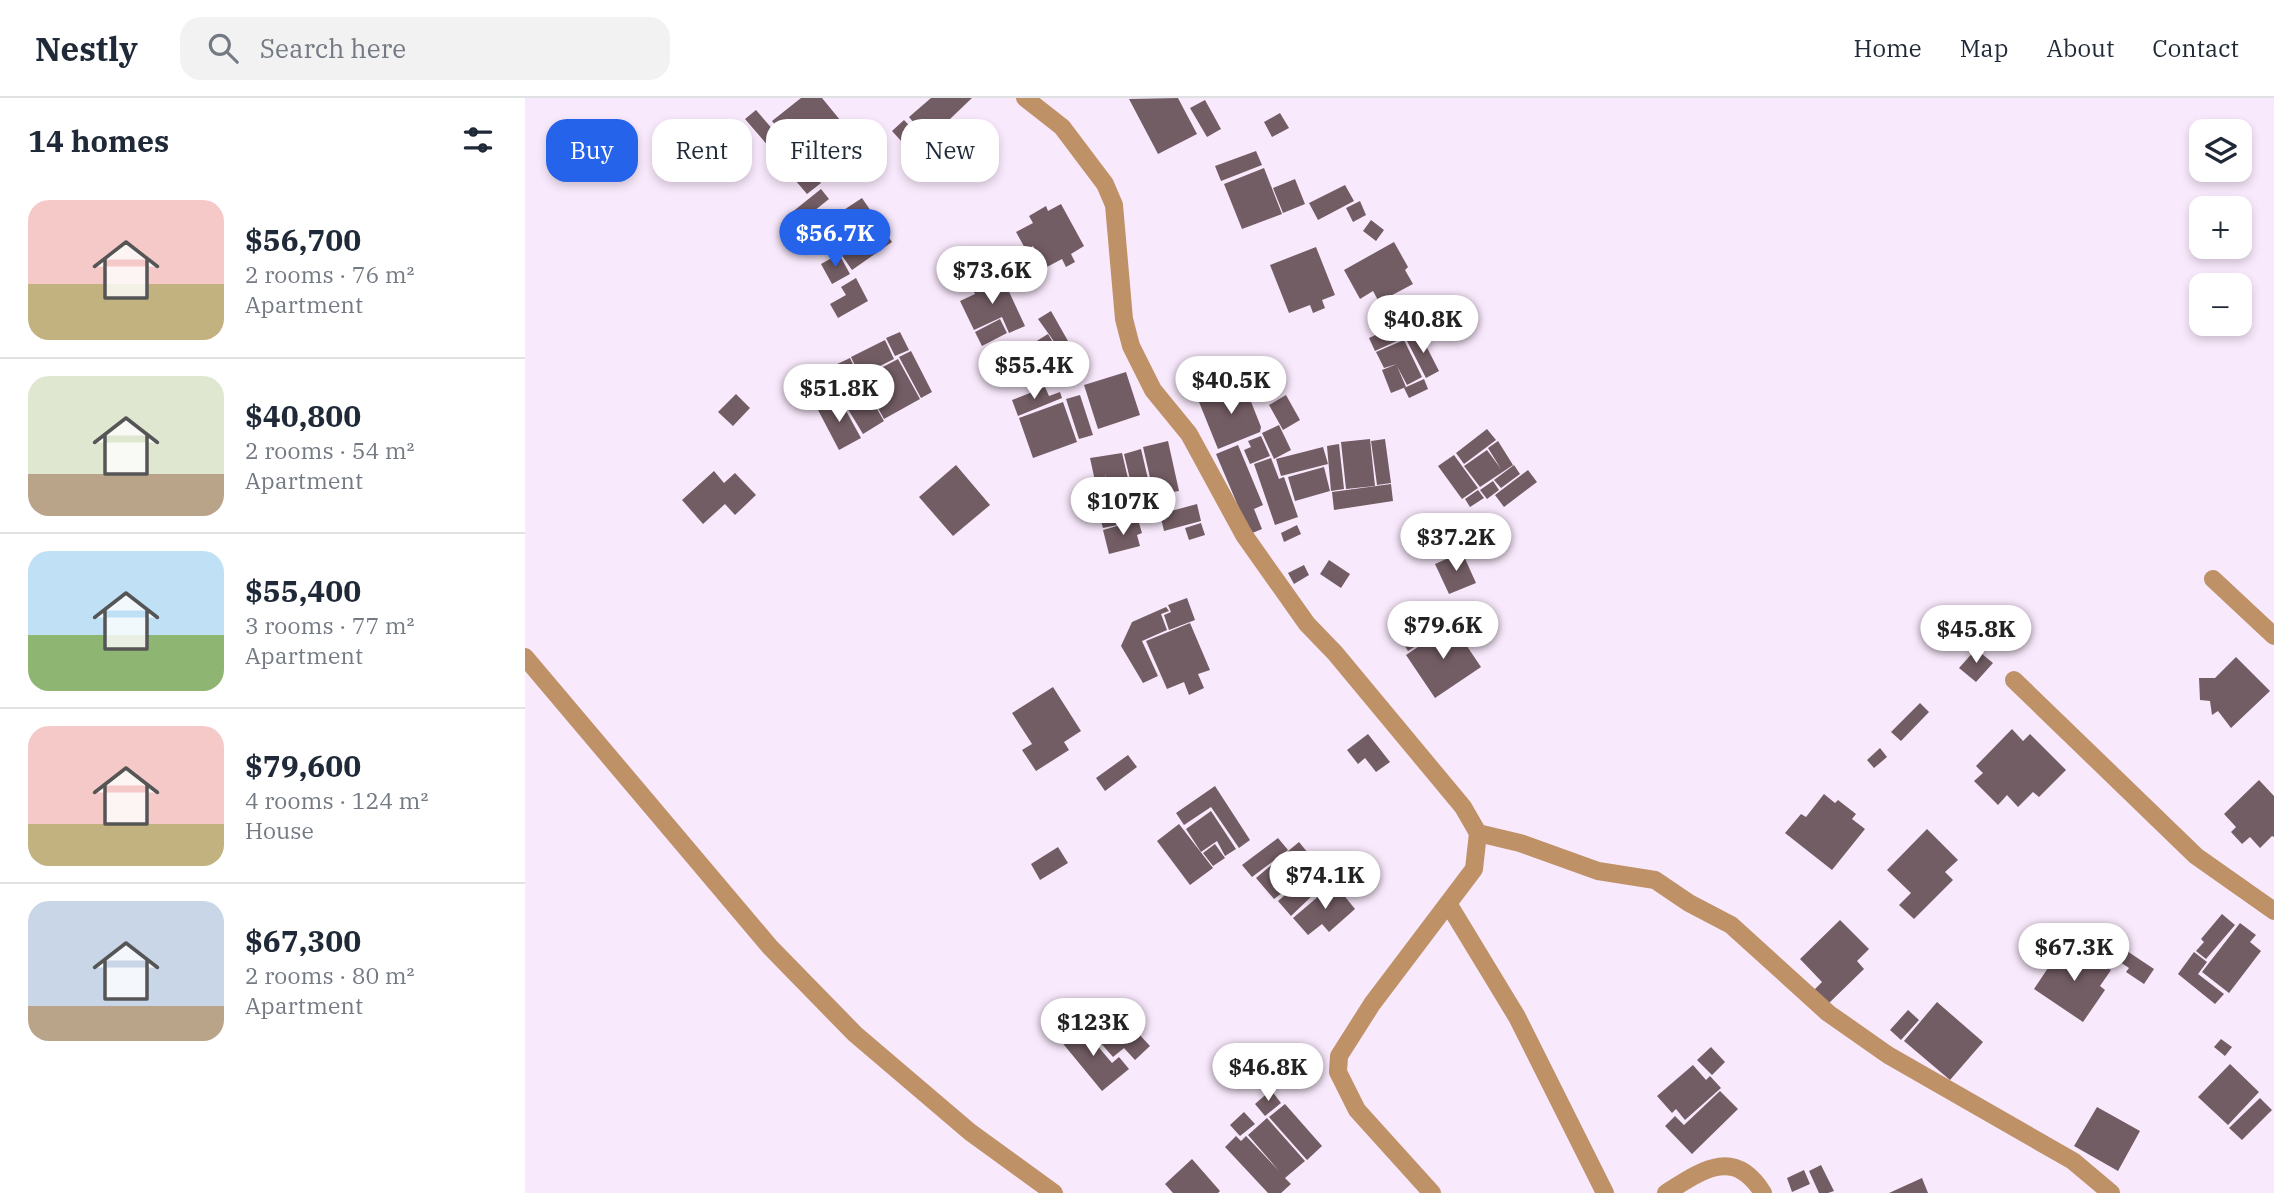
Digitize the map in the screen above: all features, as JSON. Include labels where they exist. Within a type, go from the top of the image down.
[{"type":"street","points":[[1025,98],[1062,127],[1105,184],[1114,205],[1124,319],[1131,346],[1153,390],[1189,434],[1244,535],[1307,624],[1335,653],[1454,796],[1478,832],[1474,869],[1352,1033],[1339,1056],[1338,1072],[1357,1110],[1432,1193]]},
{"type":"street","points":[[2214,579],[2274,636]]},
{"type":"street","points":[[525,657],[770,947],[855,1034],[970,1132],[1054,1193]]},
{"type":"street","points":[[2014,680],[2196,856],[2274,911]]},
{"type":"street","points":[[1478,832],[1520,843],[1598,871],[1655,880],[1689,904],[1731,925],[1828,1013],[1888,1055],[2073,1161],[2111,1193]]},
{"type":"street","points":[[1449,905],[1517,1017],[1605,1193]]},
{"type":"street","points":[[1666,1193],[1707,1167],[1733,1166],[1756,1182],[1763,1193]]},
{"type":"building","points":[[801,98],[822,98],[839,119],[775,119]]},
{"type":"building","points":[[931,98],[972,98],[950,119],[909,117]]},
{"type":"building","points":[[1178,98],[1197,134],[1158,154],[1129,99]]},
{"type":"building","points":[[1205,100],[1221,129],[1207,137],[1190,108]]},
{"type":"building","points":[[756,110],[766,122],[766,143],[752,127],[752,119],[745,119]]},
{"type":"building","points":[[1280,113],[1289,128],[1272,137],[1264,122]]},
{"type":"building","points":[[901,123],[901,141],[892,131]]},
{"type":"building","points":[[1256,151],[1262,165],[1221,181],[1215,166]]},
{"type":"building","points":[[1264,168],[1282,214],[1242,229],[1224,184]]},
{"type":"building","points":[[1295,179],[1305,204],[1283,213],[1273,188]]},
{"type":"building","points":[[797,182],[821,183],[807,194]]},
{"type":"building","points":[[1345,185],[1354,201],[1318,220],[1309,203]]},
{"type":"building","points":[[821,189],[829,199],[794,227],[786,217]]},
{"type":"building","points":[[862,198],[892,242],[852,270],[821,225]]},
{"type":"building","points":[[1360,201],[1366,215],[1353,222],[1346,208]]},
{"type":"building","points":[[1061,204],[1084,246],[1071,254],[1075,262],[1066,267],[1062,259],[1045,268],[1033,246],[1026,250],[1016,232],[1033,223],[1029,216],[1046,206],[1048,211]]},
{"type":"building","points":[[1371,220],[1384,230],[1376,241],[1363,231]]},
{"type":"building","points":[[1394,242],[1408,267],[1405,270],[1413,284],[1379,302],[1373,291],[1360,299],[1344,270]]},
{"type":"building","points":[[1316,247],[1335,295],[1322,300],[1325,308],[1313,313],[1310,305],[1289,313],[1270,265]]},
{"type":"building","points":[[839,254],[850,274],[832,284],[821,264]]},
{"type":"building","points":[[994,277],[998,286],[1005,283],[1025,326],[1009,333],[1002,317],[974,330],[960,301],[975,294],[972,287]]},
{"type":"building","points":[[856,278],[868,301],[838,318],[830,304],[846,295],[841,287]]},
{"type":"building","points":[[1051,311],[1068,341],[1058,347],[1038,319]]},
{"type":"building","points":[[1412,318],[1418,331],[1375,351],[1369,338]]},
{"type":"building","points":[[1000,319],[1007,333],[982,346],[975,332]]},
{"type":"building","points":[[900,332],[909,350],[895,356],[886,338]]},
{"type":"building","points":[[1419,332],[1439,371],[1426,378],[1406,339]]},
{"type":"building","points":[[1048,334],[1057,349],[1027,366],[1019,352]]},
{"type":"building","points":[[885,340],[894,359],[860,376],[851,357]]},
{"type":"building","points":[[1404,340],[1422,377],[1407,385],[1397,366],[1406,387],[1391,393],[1382,370],[1397,364],[1384,368],[1376,352]]},
{"type":"building","points":[[1070,344],[1085,366],[1072,374],[1058,352]]},
{"type":"building","points":[[911,351],[932,392],[921,398],[899,357]]},
{"type":"building","points":[[850,358],[859,377],[841,385],[833,366]]},
{"type":"building","points":[[898,359],[920,399],[884,419],[862,378]]},
{"type":"building","points":[[1232,359],[1240,380],[1192,399],[1183,379]]},
{"type":"building","points":[[1126,372],[1140,415],[1098,429],[1084,385]]},
{"type":"building","points":[[859,378],[884,421],[863,434],[837,391]]},
{"type":"building","points":[[1424,379],[1428,389],[1409,398],[1404,388]]},
{"type":"building","points":[[1244,384],[1261,427],[1260,432],[1218,449],[1199,402]]},
{"type":"building","points":[[1045,387],[1049,396],[1060,392],[1062,398],[1018,416],[1012,400]]},
{"type":"building","points":[[736,394],[750,408],[733,426],[718,412]]},
{"type":"building","points":[[1080,395],[1093,435],[1079,439],[1066,399]]},
{"type":"building","points":[[1286,395],[1300,420],[1283,430],[1269,405]]},
{"type":"building","points":[[839,398],[861,438],[839,450],[818,410]]},
{"type":"building","points":[[1063,402],[1077,442],[1033,458],[1019,418]]},
{"type":"building","points":[[1279,425],[1291,450],[1274,459],[1262,433]]},
{"type":"building","points":[[1487,429],[1496,440],[1464,464],[1456,453]]},
{"type":"building","points":[[1261,436],[1270,456],[1250,464],[1244,450],[1251,447],[1248,441]]},
{"type":"building","points":[[1370,439],[1375,486],[1346,489],[1341,442]]},
{"type":"building","points":[[1385,439],[1391,483],[1377,485],[1371,441]]},
{"type":"building","points":[[1168,441],[1179,491],[1154,495],[1143,447]]},
{"type":"building","points":[[1498,441],[1513,465],[1480,487],[1464,466],[1487,450],[1501,469],[1488,448]]},
{"type":"building","points":[[1339,444],[1344,489],[1331,491],[1327,446]]},
{"type":"building","points":[[1238,445],[1263,505],[1254,509],[1262,529],[1250,534],[1216,454]]},
{"type":"building","points":[[1323,447],[1328,464],[1281,476],[1276,459]]},
{"type":"building","points":[[1141,449],[1152,496],[1135,500],[1124,454]]},
{"type":"building","points":[[1122,453],[1130,487],[1110,492],[1105,473],[1109,493],[1098,495],[1090,458]]},
{"type":"building","points":[[1454,455],[1478,488],[1462,499],[1438,466]]},
{"type":"building","points":[[1271,458],[1279,479],[1284,477],[1298,517],[1275,525],[1254,464]]},
{"type":"building","points":[[956,465],[990,505],[953,536],[919,497]]},
{"type":"building","points":[[1514,465],[1520,474],[1501,488],[1494,480]]},
{"type":"building","points":[[1324,467],[1330,491],[1295,501],[1288,477]]},
{"type":"building","points":[[1528,470],[1537,482],[1504,507],[1495,495]]},
{"type":"building","points":[[714,471],[724,483],[735,473],[756,495],[735,515],[725,504],[703,524],[682,500]]},
{"type":"building","points":[[1493,481],[1499,490],[1487,499],[1480,490]]},
{"type":"building","points":[[1391,484],[1393,501],[1334,510],[1332,492]]},
{"type":"building","points":[[1131,489],[1133,503],[1114,507],[1111,493]]},
{"type":"building","points":[[1478,490],[1484,498],[1470,507],[1465,499]]},
{"type":"building","points":[[1109,495],[1112,508],[1099,511],[1095,498]]},
{"type":"building","points":[[1153,497],[1157,512],[1138,518],[1134,503]]},
{"type":"building","points":[[1133,504],[1136,518],[1118,523],[1115,509]]},
{"type":"building","points":[[1197,504],[1201,521],[1164,531],[1160,514]]},
{"type":"building","points":[[1113,511],[1117,525],[1103,528],[1099,514]]},
{"type":"building","points":[[1138,520],[1142,533],[1137,535],[1140,546],[1109,554],[1103,530]]},
{"type":"building","points":[[1201,523],[1205,535],[1189,540],[1185,528]]},
{"type":"building","points":[[1297,525],[1301,534],[1284,542],[1281,533]]},
{"type":"building","points":[[1462,552],[1476,583],[1449,594],[1435,564]]},
{"type":"building","points":[[1329,560],[1350,574],[1341,588],[1320,574]]},
{"type":"building","points":[[1304,565],[1309,575],[1294,584],[1288,573]]},
{"type":"building","points":[[1187,598],[1195,620],[1169,630],[1164,615],[1171,612],[1168,605]]},
{"type":"building","points":[[1166,607],[1169,611],[1161,614],[1167,630],[1142,641],[1158,676],[1143,683],[1121,646],[1132,622]]},
{"type":"building","points":[[1435,615],[1443,628],[1408,651],[1400,638]]},
{"type":"building","points":[[1190,623],[1210,670],[1198,674],[1204,688],[1189,695],[1184,682],[1167,689],[1146,641]]},
{"type":"building","points":[[1452,624],[1481,667],[1435,698],[1406,655]]},
{"type":"building","points":[[1976,649],[1993,663],[1976,682],[1959,668]]},
{"type":"building","points":[[2236,657],[2270,691],[2231,728],[2218,711],[2212,715],[2210,701],[2200,700],[2199,678],[2215,678]]},
{"type":"building","points":[[1053,687],[1081,731],[1064,742],[1069,750],[1036,771],[1022,750],[1032,744],[1012,713]]},
{"type":"building","points":[[1920,703],[1929,712],[1901,741],[1891,732]]},
{"type":"building","points":[[2012,729],[2023,741],[2030,734],[2066,770],[2039,797],[2033,792],[2018,807],[2007,795],[1998,805],[1974,781],[1983,773],[1976,766]]},
{"type":"building","points":[[1368,734],[1390,762],[1376,772],[1365,758],[1358,764],[1347,750]]},
{"type":"building","points":[[1880,748],[1887,757],[1874,768],[1867,760]]},
{"type":"building","points":[[1128,755],[1137,767],[1105,791],[1096,778]]},
{"type":"building","points":[[2259,780],[2274,796],[2274,837],[2260,848],[2250,837],[2242,844],[2231,832],[2236,827],[2224,814]]},
{"type":"building","points":[[1215,786],[1250,840],[1239,848],[1211,807],[1184,825],[1176,813]]},
{"type":"building","points":[[1824,794],[1835,803],[1838,800],[1856,814],[1852,819],[1865,829],[1832,870],[1785,833],[1801,814],[1806,817]]},
{"type":"building","points":[[1211,811],[1236,849],[1225,856],[1217,841],[1201,852],[1186,829]]},
{"type":"building","points":[[1179,824],[1213,868],[1190,885],[1157,841]]},
{"type":"building","points":[[1927,829],[1958,860],[1945,872],[1953,880],[1914,919],[1899,905],[1911,893],[1887,870]]},
{"type":"building","points":[[1278,838],[1288,850],[1252,877],[1242,865]]},
{"type":"building","points":[[1299,842],[1331,881],[1318,892],[1306,881],[1315,893],[1291,916],[1278,901],[1298,884],[1300,887],[1303,885],[1299,880],[1274,899],[1256,878]]},
{"type":"building","points":[[1215,844],[1225,858],[1213,866],[1203,853]]},
{"type":"building","points":[[1058,847],[1068,863],[1040,880],[1031,864]]},
{"type":"building","points":[[1334,883],[1355,909],[1329,932],[1322,924],[1308,935],[1293,918]]},
{"type":"building","points":[[2222,914],[2235,925],[2206,959],[2196,951],[2204,942],[2201,939]]},
{"type":"building","points":[[1840,920],[1869,949],[1857,961],[1864,969],[1827,1005],[1813,991],[1822,982],[1800,959]]},
{"type":"building","points":[[2240,923],[2256,935],[2250,942],[2261,951],[2229,993],[2202,972]]},
{"type":"building","points":[[2118,945],[2154,969],[2144,984],[2126,972],[2129,968],[2111,956]]},
{"type":"building","points":[[2073,946],[2087,956],[2085,960],[2093,967],[2097,961],[2111,970],[2100,986],[2105,990],[2083,1022],[2034,989],[2056,956],[2063,960]]},
{"type":"building","points":[[2194,952],[2207,962],[2198,974],[2224,994],[2215,1004],[2178,974]]},
{"type":"building","points":[[1110,1000],[1123,1016],[1094,1039],[1081,1022]]},
{"type":"building","points":[[1937,1002],[1983,1042],[1950,1080],[1904,1041]]},
{"type":"building","points":[[1908,1010],[1919,1020],[1901,1040],[1890,1030]]},
{"type":"building","points":[[1132,1011],[1145,1024],[1137,1032],[1150,1046],[1135,1060],[1124,1048],[1113,1057],[1099,1041]]},
{"type":"building","points":[[1079,1024],[1112,1063],[1119,1057],[1129,1069],[1102,1091],[1060,1040]]},
{"type":"building","points":[[2221,1039],[2232,1047],[2225,1056],[2214,1047]]},
{"type":"building","points":[[1711,1047],[1725,1062],[1712,1075],[1697,1060]]},
{"type":"building","points":[[2230,1064],[2259,1092],[2228,1125],[2198,1097]]},
{"type":"building","points":[[1693,1065],[1706,1080],[1710,1076],[1721,1088],[1685,1120],[1676,1109],[1672,1113],[1657,1096]]},
{"type":"building","points":[[1271,1090],[1281,1103],[1265,1116],[1255,1104]]},
{"type":"building","points":[[1720,1091],[1738,1109],[1692,1154],[1665,1126],[1675,1116],[1684,1125]]},
{"type":"building","points":[[2260,1098],[2272,1110],[2242,1140],[2229,1128]]},
{"type":"building","points":[[1285,1104],[1322,1146],[1307,1160],[1269,1117]]},
{"type":"building","points":[[2097,1107],[2140,1131],[2118,1171],[2074,1146]]},
{"type":"building","points":[[1244,1112],[1255,1124],[1240,1136],[1230,1125]]},
{"type":"building","points":[[1267,1118],[1305,1161],[1285,1178],[1291,1184],[1281,1193],[1268,1193],[1225,1147],[1236,1136],[1241,1141],[1246,1136],[1279,1171],[1248,1135]]},
{"type":"building","points":[[1192,1159],[1220,1191],[1218,1193],[1173,1193],[1165,1184]]},
{"type":"building","points":[[1821,1165],[1834,1191],[1819,1193],[1809,1171]]},
{"type":"building","points":[[1804,1170],[1810,1184],[1792,1192],[1787,1178]]},
{"type":"building","points":[[1922,1178],[1928,1193],[1889,1193]]}]
